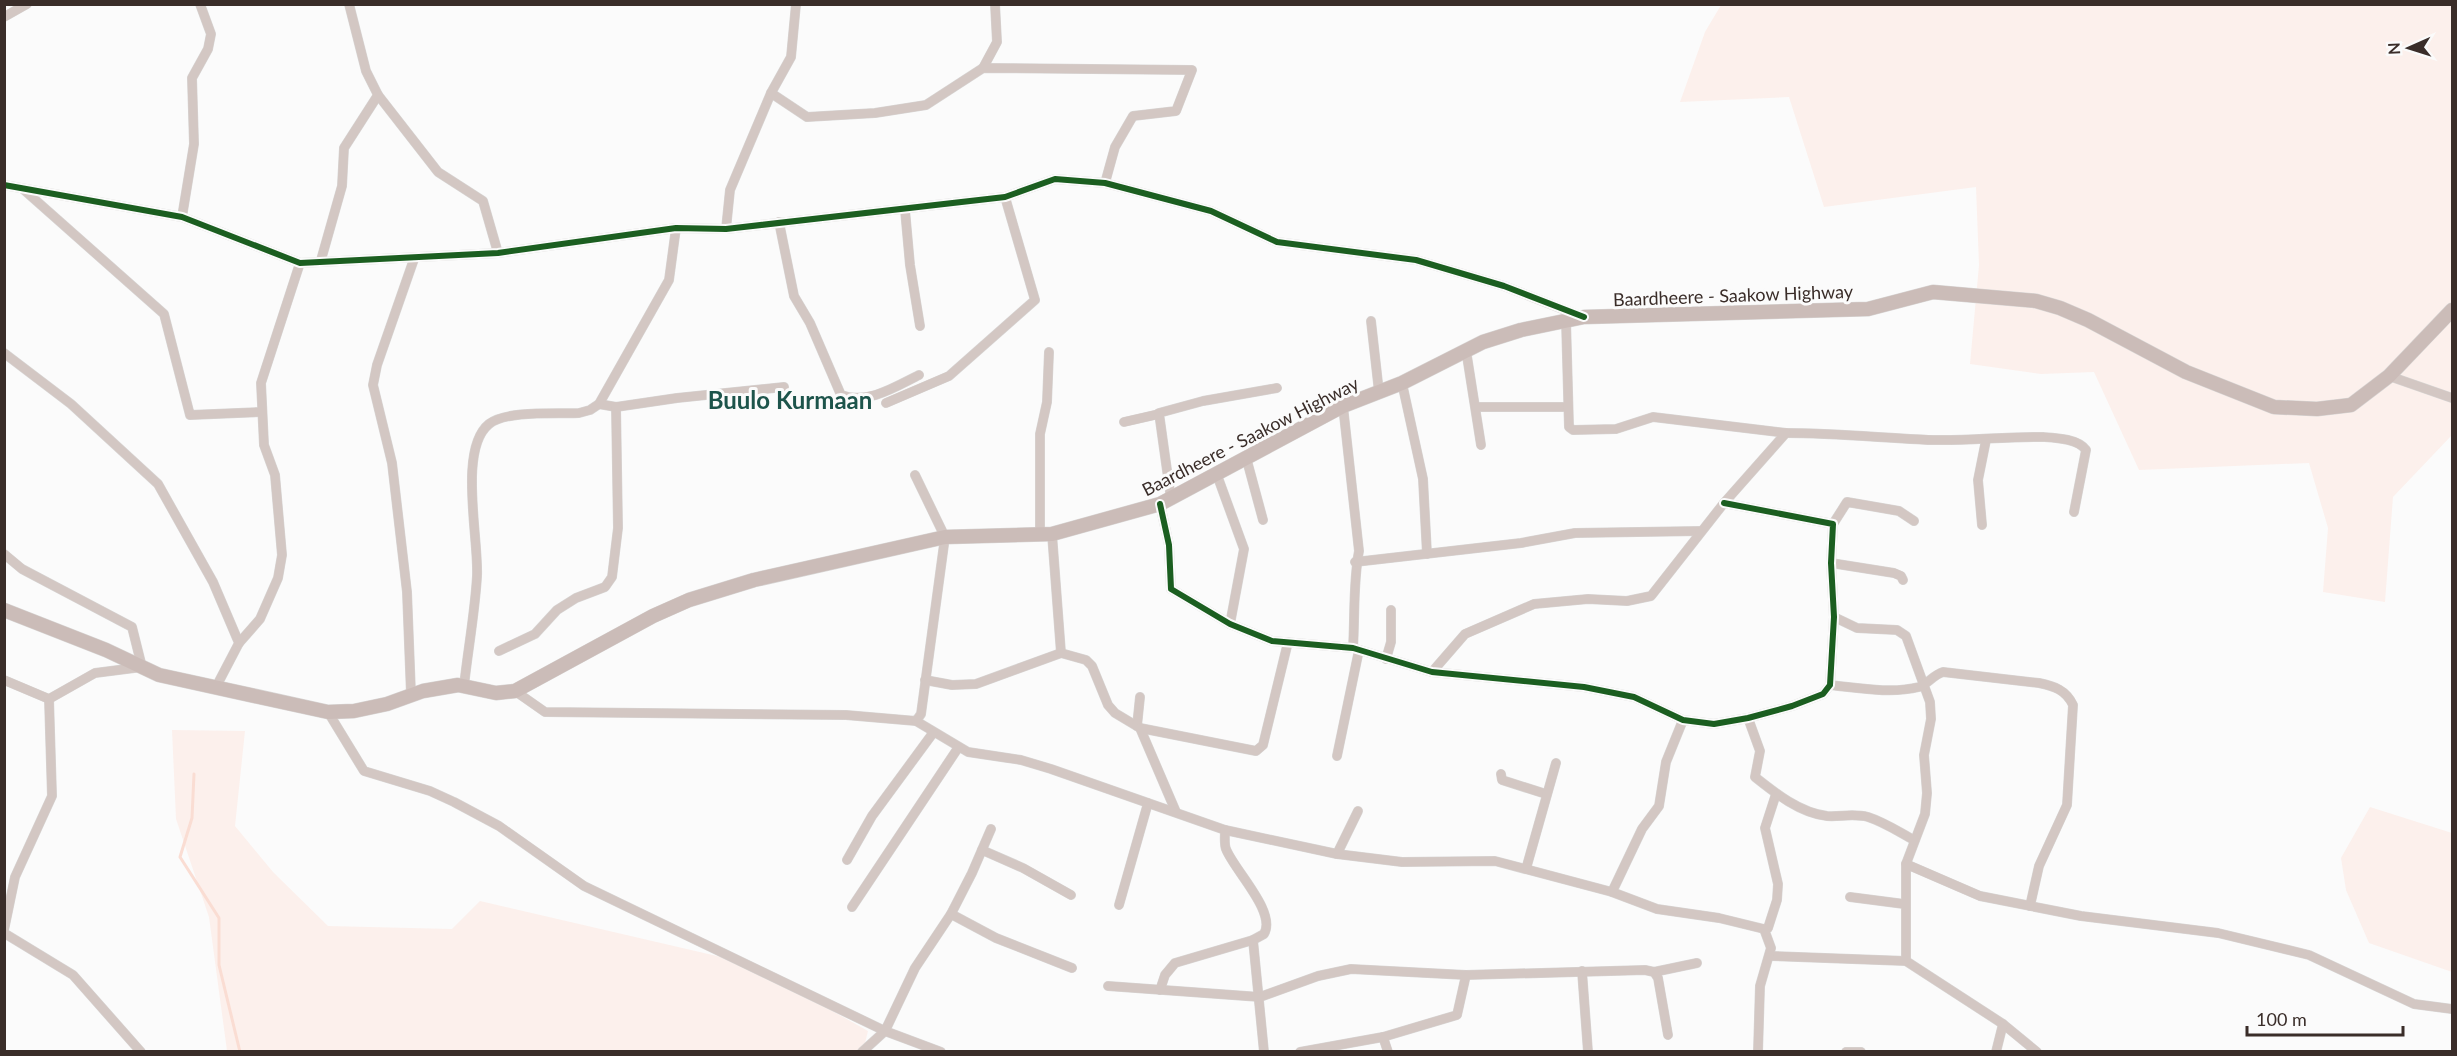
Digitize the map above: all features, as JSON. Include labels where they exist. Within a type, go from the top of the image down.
[{"type":"main road","name":"Baardheere - Saakow Highway","points":[[4,610],[142,667],[185,682],[328,712],[354,711],[387,704],[411,694],[465,686],[496,693],[515,691],[619,633],[689,600],[754,580],[945,537],[1046,535],[1166,501],[1343,406],[1402,382],[1466,350],[1521,330],[1566,321],[1584,318],[1868,309],[1933,292],[1960,292],[2036,301],[2060,308],[2186,372],[2274,407],[2317,409],[2351,405],[2389,376],[2452,310]]},
{"type":"street","points":[[4,17],[27,4]]},
{"type":"street","points":[[182,217],[194,144],[192,78],[208,50],[211,34],[200,4]]},
{"type":"street","points":[[349,4],[366,71],[378,95],[438,172],[483,201],[498,253]]},
{"type":"street","points":[[726,229],[730,190],[771,93],[791,57],[796,4]]},
{"type":"street","points":[[771,93],[807,117],[875,113],[926,105],[983,68],[997,42],[995,4]]},
{"type":"street","points":[[983,68],[1192,70],[1176,111],[1133,116],[1115,147],[1105,183]]},
{"type":"street","points":[[321,260],[342,186],[344,148],[378,95]]},
{"type":"street","points":[[4,185],[182,217],[300,263],[321,260],[414,259],[498,253],[676,228],[726,229],[1005,197],[1055,180],[1105,183],[1211,211],[1277,242],[1416,261],[1504,286],[1584,318]]},
{"type":"street","points":[[23,189],[164,314],[190,415],[261,412]]},
{"type":"street","points":[[886,403],[949,376],[1035,300],[1005,197]]},
{"type":"street","points":[[905,210],[910,265],[920,326]]},
{"type":"street","points":[[779,222],[795,296],[810,323],[840,395],[853,400],[863,399],[919,375]]},
{"type":"street","points":[[465,686],[477,575],[473,469],[479,434],[490,422],[510,416],[579,413],[599,404],[669,280],[676,228]]},
{"type":"street","points":[[411,694],[407,592],[392,463],[374,385],[377,365],[414,259]]},
{"type":"street","points":[[216,687],[239,643],[260,619],[278,578],[282,555],[275,474],[264,445],[261,383],[300,263]]},
{"type":"street","points":[[1371,321],[1379,392]]},
{"type":"street","points":[[1566,321],[1569,427],[1577,431],[1616,429],[1653,417],[1786,434],[1986,440],[2043,437],[2082,445],[2086,450],[2074,512]]},
{"type":"street","points":[[1466,350],[1481,445]]},
{"type":"street","points":[[1049,352],[1047,402],[1040,434],[1046,535],[1061,653]]},
{"type":"street","points":[[4,353],[71,404],[158,484],[213,582],[239,643]]},
{"type":"street","points":[[2389,376],[2452,398]]},
{"type":"street","points":[[1402,382],[1423,479],[1427,554]]},
{"type":"street","points":[[599,404],[616,407],[784,387]]},
{"type":"street","points":[[1124,422],[1185,405],[1277,388]]},
{"type":"street","points":[[1337,756],[1356,649],[1355,562],[1359,551],[1343,406]]},
{"type":"street","points":[[499,651],[535,634],[557,610],[576,598],[605,587],[612,577],[618,528],[616,407]]},
{"type":"street","points":[[1476,407],[1568,407]]},
{"type":"street","points":[[1159,414],[1172,589],[1230,624],[1272,640],[1356,649],[1432,672],[1584,687],[1634,697],[1683,720],[1714,724],[1748,718],[1792,706],[1823,694],[1830,685],[1834,617],[1831,563],[1833,524],[1847,502],[1903,512],[1914,520]]},
{"type":"street","points":[[1432,672],[1465,634],[1534,604],[1588,599],[1627,601],[1651,596],[1724,503],[1786,434]]},
{"type":"street","points":[[1982,525],[1978,480],[1986,440]]},
{"type":"street","points":[[1246,457],[1263,520]]},
{"type":"street","points":[[1217,475],[1245,549],[1230,624]]},
{"type":"street","points":[[915,476],[945,537],[921,714],[916,721]]},
{"type":"street","points":[[1724,503],[1833,524]]},
{"type":"street","points":[[1355,562],[1521,543],[1575,533],[1701,531]]},
{"type":"street","points":[[4,554],[22,568],[132,627],[142,667],[95,673],[49,699]]},
{"type":"street","points":[[1831,563],[1894,573],[1903,580]]},
{"type":"street","points":[[1386,659],[1391,642],[1391,610]]},
{"type":"street","points":[[1834,617],[1857,628],[1897,630],[1906,636],[1930,702],[1923,764],[1927,793],[1925,814],[1906,864],[1904,904],[1906,961]]},
{"type":"street","points":[[925,680],[952,685],[976,684],[1061,653],[1086,660],[1092,666],[1108,705],[1115,713],[1138,727],[1256,751],[1263,745],[1288,642]]},
{"type":"street","points":[[1830,685],[1881,689],[1923,686],[1936,674],[1943,672],[2039,683],[2055,687],[2069,697],[2073,705],[2067,805],[2039,866],[2030,906]]},
{"type":"street","points":[[4,680],[49,699]]},
{"type":"street","points":[[515,691],[545,712],[846,715],[916,721],[958,748],[1051,769],[1226,830],[1337,854],[1402,862],[1495,861],[1612,892],[1657,909],[1719,918],[1764,929],[1768,928],[1777,900],[1778,884],[1764,835],[1776,794]]},
{"type":"street","points":[[1140,696],[1138,727],[1176,813]]},
{"type":"street","points":[[49,699],[51,796],[15,877],[4,932],[73,975],[141,1052]]},
{"type":"street","points":[[328,712],[364,771],[430,791],[454,802],[499,826],[584,886],[885,1031],[941,1052]]},
{"type":"street","points":[[1748,718],[1760,751],[1755,777],[1776,794],[1800,807],[1825,816],[1844,814],[1870,818],[1914,840]]},
{"type":"street","points":[[1612,892],[1642,829],[1659,806],[1666,762],[1683,720]]},
{"type":"street","points":[[847,860],[872,816],[933,733]]},
{"type":"street","points":[[852,907],[958,748]]},
{"type":"street","points":[[1526,869],[1556,763]]},
{"type":"street","points":[[1501,774],[1502,780],[1546,794]]},
{"type":"street","points":[[1119,905],[1148,803]]},
{"type":"street","points":[[1337,854],[1358,811]]},
{"type":"street","points":[[862,1052],[885,1031],[915,968],[951,914],[991,829]]},
{"type":"street","points":[[1160,990],[1165,975],[1175,963],[1253,940],[1264,934],[1267,924],[1256,894],[1225,848],[1226,830]]},
{"type":"street","points":[[982,850],[1023,868],[1071,896]]},
{"type":"street","points":[[1906,864],[1980,896],[2081,916],[2218,933],[2309,955],[2414,1005],[2452,1009]]},
{"type":"street","points":[[1850,897],[1904,904]]},
{"type":"street","points":[[951,914],[996,938],[1072,968]]},
{"type":"street","points":[[1758,1052],[1760,986],[1771,956],[1770,941],[1764,929]]},
{"type":"street","points":[[1253,940],[1264,1052]]},
{"type":"street","points":[[1771,956],[1906,961],[2003,1024],[2037,1052]]},
{"type":"street","points":[[1108,986],[1260,997],[1318,976],[1352,969],[1466,975],[1582,971],[1654,972],[1696,963]]},
{"type":"street","points":[[1582,971],[1588,1052]]},
{"type":"street","points":[[1654,972],[1662,993],[1668,1035]]},
{"type":"street","points":[[1300,1052],[1383,1037],[1457,1015],[1466,975]]},
{"type":"street","points":[[1996,1052],[2003,1024]]},
{"type":"street","points":[[1383,1037],[1388,1052]]},
{"type":"street","points":[[1846,1052],[1861,1052]]},
{"type":"shaded area","points":[[1721,5],[2452,5],[2452,435],[2393,497],[2385,602],[2323,592],[2328,528],[2309,463],[2139,470],[2094,372],[2041,374],[1970,364],[1979,265],[1976,187],[1824,207],[1789,97],[1680,102],[1705,32]]},
{"type":"shaded area","points":[[172,730],[245,731],[235,826],[273,872],[328,926],[452,929],[480,901],[747,963],[868,1031],[863,1051],[227,1051],[209,917],[176,819]]},
{"type":"shaded area","points":[[2370,807],[2452,833],[2452,972],[2369,943],[2346,890],[2341,858]]},
{"type":"waterway","points":[[194,774],[192,818],[180,857],[219,918],[219,965],[240,1052]]},
{"type":"cycle path","points":[[4,185],[182,217],[300,263],[498,253],[676,228],[726,229],[1005,197],[1055,179],[1105,183],[1211,211],[1277,242],[1416,260],[1504,286],[1584,317]]},
{"type":"cycle path","points":[[1160,504],[1169,545],[1171,589],[1230,624],[1272,641],[1353,648],[1432,672],[1584,687],[1634,697],[1683,720],[1714,724],[1792,706],[1823,694],[1830,685],[1834,617],[1831,563],[1833,524],[1724,503]]},
{"type":"district","name":"Buulo Kurmaan","points":[[790,399]]}]
